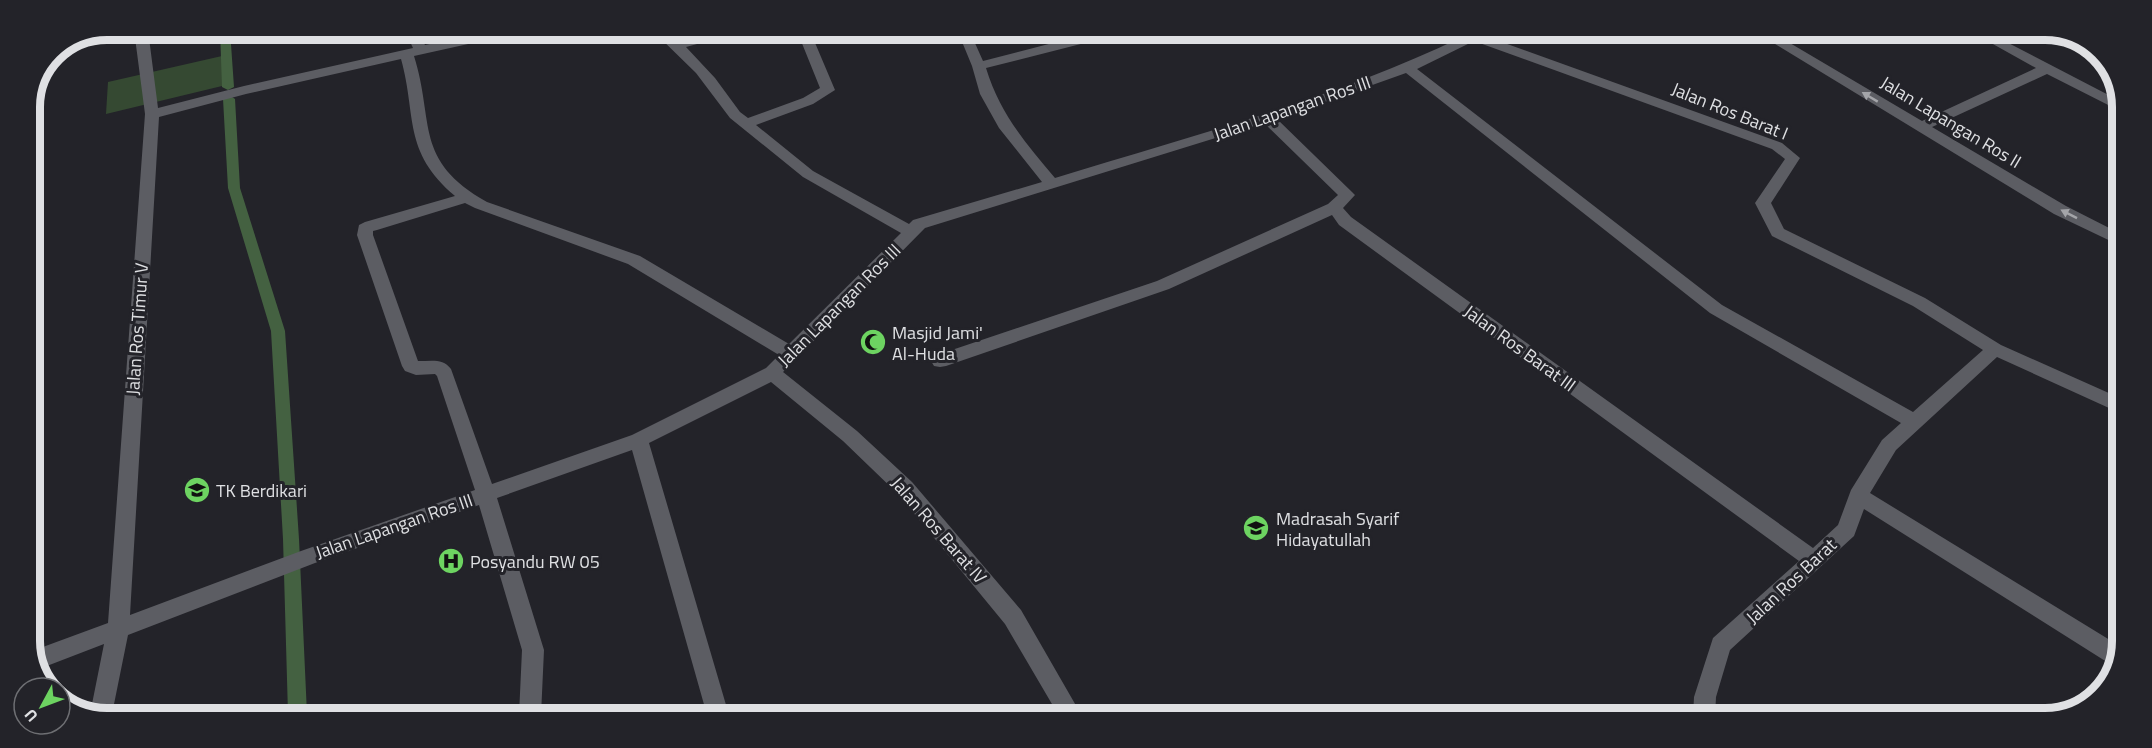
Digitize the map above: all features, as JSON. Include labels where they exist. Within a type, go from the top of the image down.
[{"type":"street","name":"Jalan Ros Timur V","points":[[102,707],[118,628],[152,114],[142,40]]},
{"type":"street","points":[[412,40],[414,51],[410,64],[420,134],[440,175],[467,197],[634,260],[790,353]]},
{"type":"street","points":[[152,114],[244,90],[466,40]]},
{"type":"street","points":[[670,40],[727,102],[735,115],[808,174],[912,232]]},
{"type":"street","points":[[676,45],[695,40]]},
{"type":"street","points":[[746,124],[808,101],[828,90],[807,40]]},
{"type":"street","points":[[968,40],[979,66],[987,94],[1006,128],[1052,184]]},
{"type":"street","points":[[979,66],[1080,40]]},
{"type":"street","name":"Jalan Lapangan Ros III","points":[[43,657],[308,557],[639,440],[772,373],[919,224],[1267,118],[1408,68],[1462,40]]},
{"type":"street","name":"Jalan Ros Barat I","points":[[1489,40],[1777,146],[1793,158],[1763,203],[1778,232],[1919,303],[1995,349]]},
{"type":"street","name":"Jalan Lapangan Ros II","points":[[1775,40],[2060,210],[2111,236]]},
{"type":"street","points":[[1992,40],[2111,102]]},
{"type":"street","points":[[1408,68],[1716,309],[1914,421]]},
{"type":"street","points":[[1920,127],[2048,68]]},
{"type":"street","points":[[940,361],[1163,285],[1334,208],[1347,195],[1267,118]]},
{"type":"street","points":[[467,197],[371,226],[365,229],[365,235],[411,366],[416,368],[440,367],[445,374],[486,494],[533,650],[531,708]]},
{"type":"street","name":"Jalan Ros Barat III","points":[[1334,208],[1345,221],[1814,560]]},
{"type":"street","points":[[1995,349],[2112,402]]},
{"type":"street","name":"Jalan Ros Barat","points":[[1704,708],[1705,697],[1721,645],[1847,530],[1858,496],[1889,445],[1995,349]]},
{"type":"street","name":"Jalan Ros Barat IV","points":[[772,373],[850,436],[905,488],[1013,617],[1066,708]]},
{"type":"street","points":[[639,440],[716,708]]},
{"type":"street","points":[[1858,496],[2110,652]]},
{"type":"green space","points":[[222,56],[222,86],[106,114],[108,82]]},
{"type":"waterway","points":[[226,40],[228,87]]},
{"type":"waterway","points":[[229,99],[234,188],[278,331],[291,539],[298,708]]},
{"type":"place","name":"Masjid Jami' Al-Huda","points":[[873,342]]},
{"type":"place","name":"TK Berdikari","points":[[197,490]]},
{"type":"place","name":"Madrasah Syarif Hidayatullah","points":[[1256,528]]},
{"type":"place","name":"Posyandu RW 05","points":[[451,561]]}]
